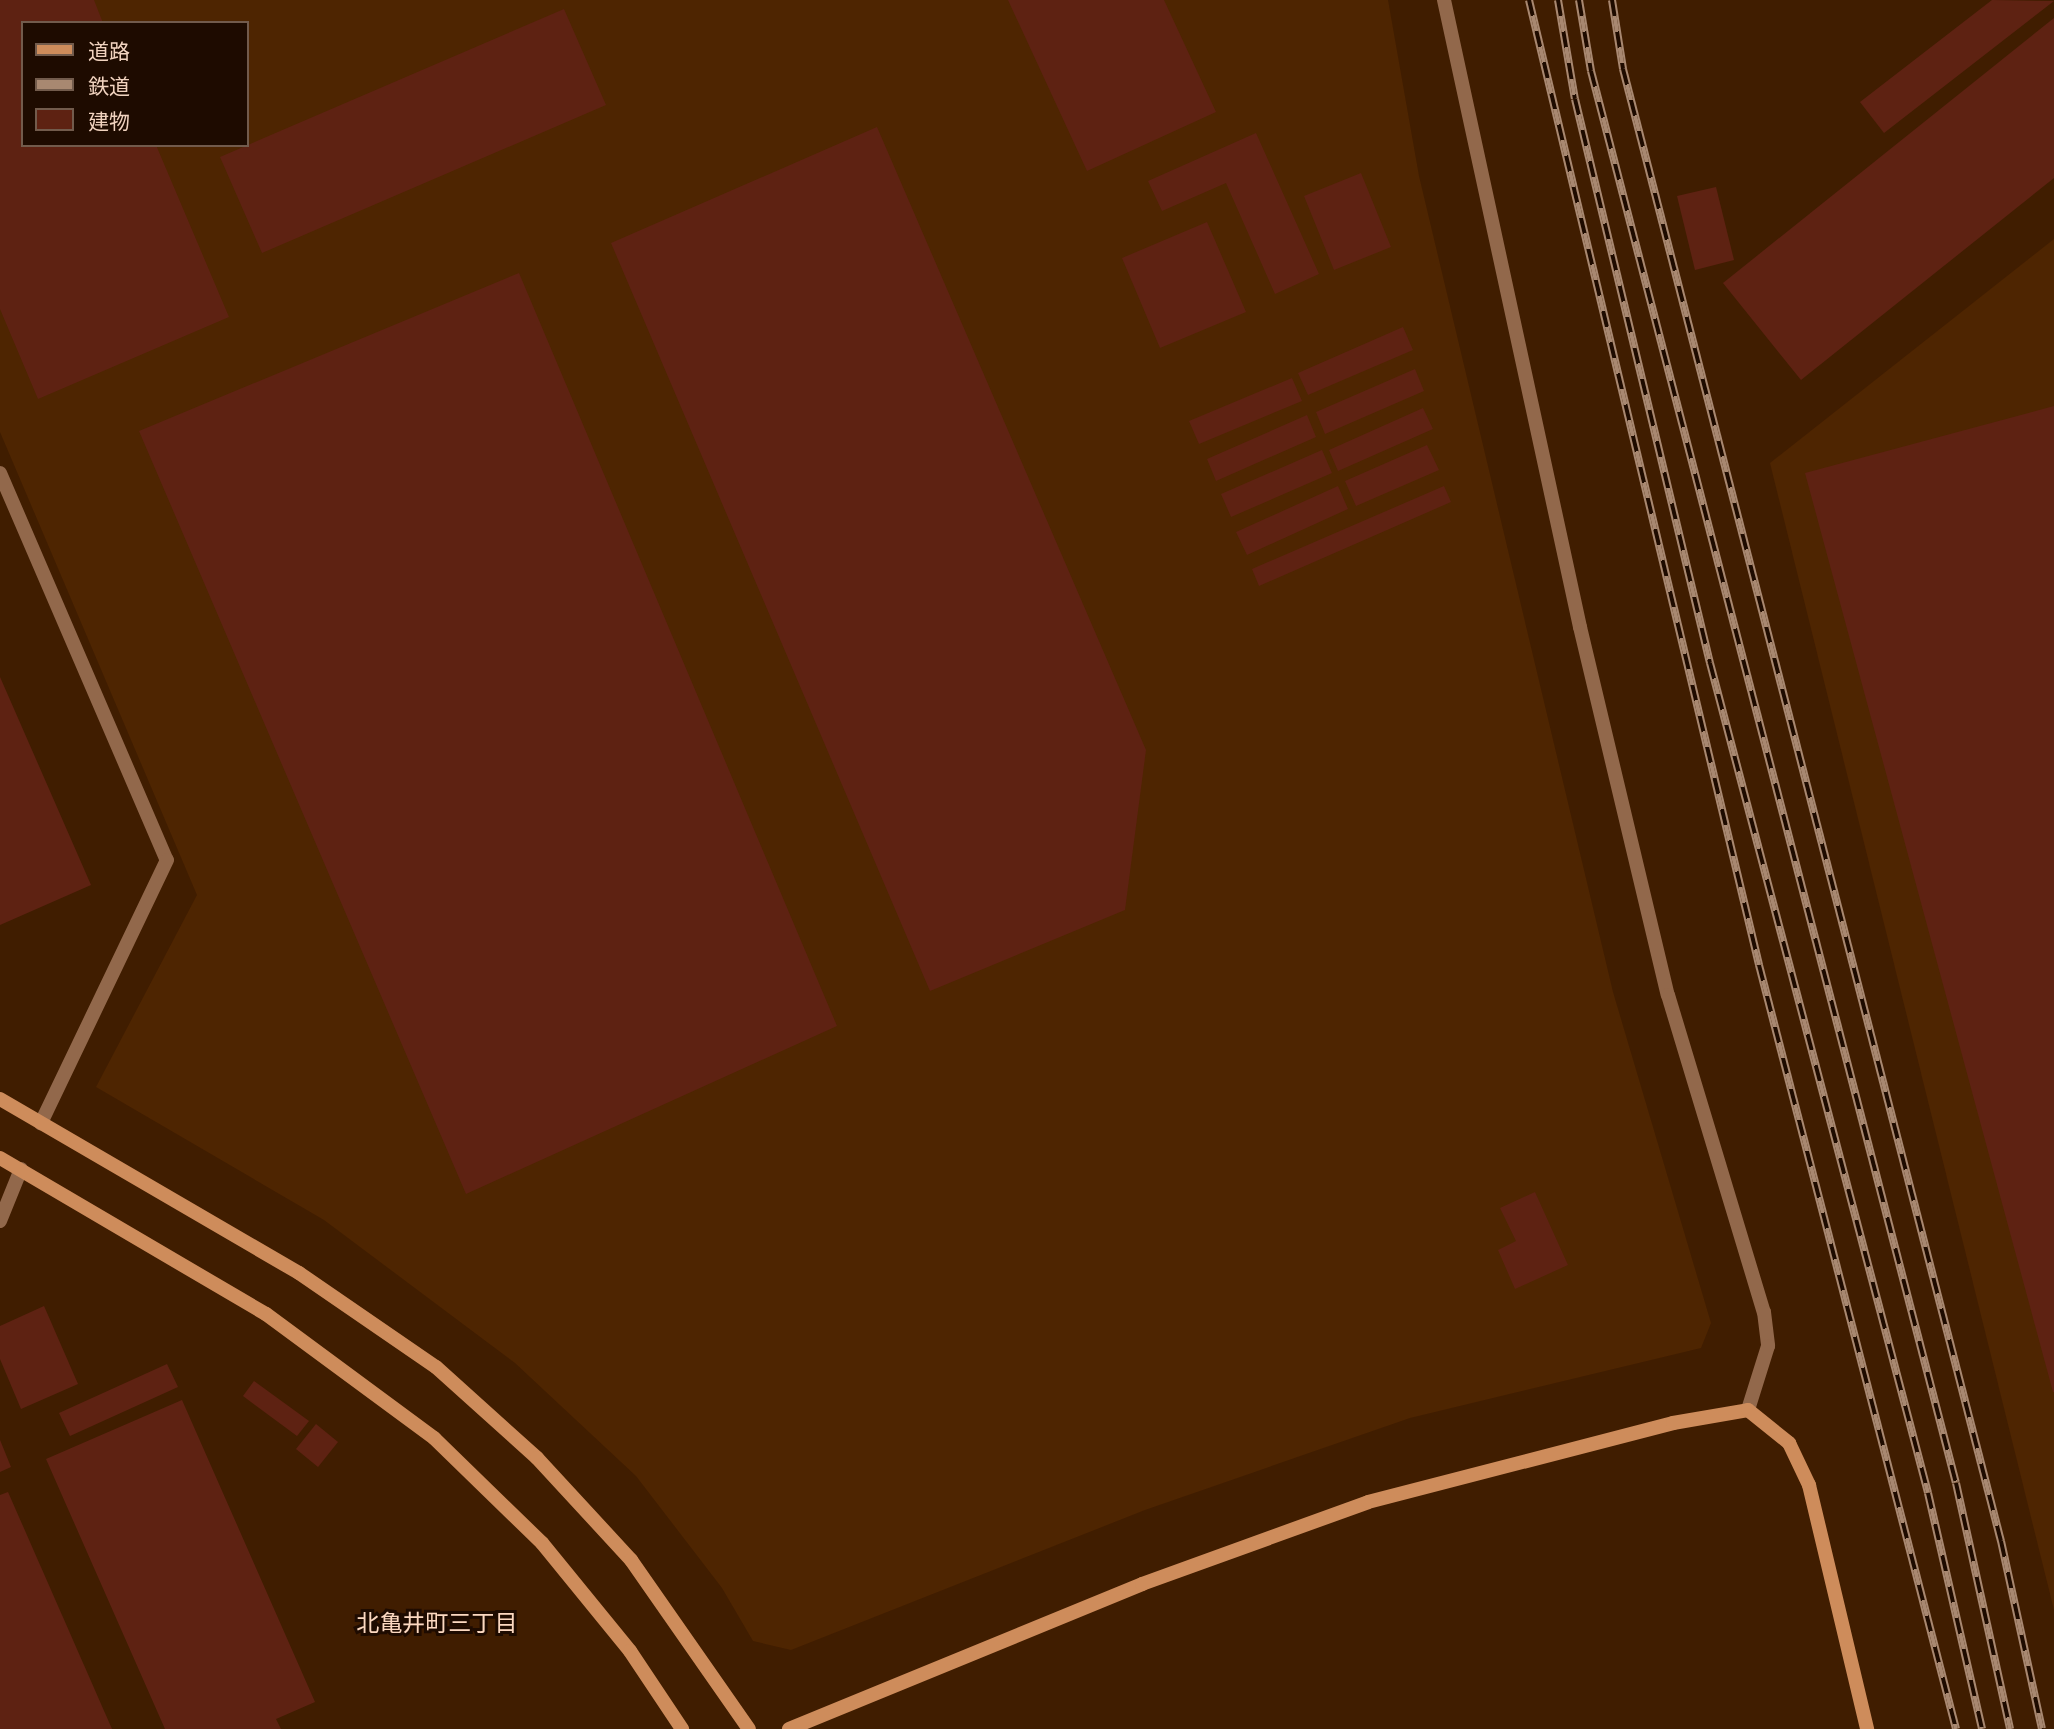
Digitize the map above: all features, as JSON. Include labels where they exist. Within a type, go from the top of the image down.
[{"type":"street","points":[[1444,0],[1580,627],[1668,995],[1764,1312],[1768,1346],[1748,1410]]},
{"type":"street","points":[[0,472],[167,860],[41,1123]]},
{"type":"street","points":[[0,1099],[299,1273],[436,1367],[537,1458],[631,1560],[749,1729]]},
{"type":"street","points":[[0,1158],[266,1314],[435,1438],[542,1543],[682,1729]]},
{"type":"street","points":[[0,1221],[21,1169]]},
{"type":"street","points":[[789,1729],[1142,1584],[1368,1502],[1673,1423],[1748,1410],[1789,1443],[1809,1485],[1867,1729]]},
{"type":"shaded area","points":[[0,0],[1388,0],[1419,176],[1613,992],[1711,1323],[1701,1348],[1410,1418],[1145,1510],[791,1650],[753,1641],[722,1588],[636,1476],[515,1363],[324,1220],[96,1087],[197,895],[0,432]]},
{"type":"shaded area","points":[[2054,239],[2054,1610],[1770,463]]},
{"type":"building","points":[[0,0],[94,0],[102,21],[21,21],[21,147],[157,147],[229,317],[38,399],[0,309]]},
{"type":"building","points":[[1008,0],[1164,0],[1216,112],[1087,171]]},
{"type":"building","points":[[1992,0],[2054,1],[1884,133],[1860,102]]},
{"type":"building","points":[[564,9],[606,105],[262,253],[220,157]]},
{"type":"building","points":[[2054,18],[2054,178],[1801,380],[1723,283]]},
{"type":"building","points":[[877,127],[1146,750],[1125,910],[930,991],[611,243]]},
{"type":"building","points":[[1256,133],[1319,274],[1275,294],[1226,183],[1162,211],[1148,181]]},
{"type":"building","points":[[1361,173],[1391,247],[1334,270],[1304,196]]},
{"type":"building","points":[[1716,187],[1734,260],[1695,270],[1677,196]]},
{"type":"building","points":[[1207,222],[1246,312],[1160,348],[1122,258]]},
{"type":"building","points":[[519,273],[837,1026],[466,1194],[139,431]]},
{"type":"building","points":[[1403,327],[1413,350],[1308,395],[1298,373]]},
{"type":"building","points":[[1415,369],[1424,391],[1325,434],[1316,412]]},
{"type":"building","points":[[1292,378],[1302,401],[1199,444],[1189,421]]},
{"type":"building","points":[[2054,406],[2054,1392],[2053,1392],[1805,473]]},
{"type":"building","points":[[1423,408],[1433,429],[1338,471],[1329,450]]},
{"type":"building","points":[[1307,415],[1316,437],[1216,481],[1207,459]]},
{"type":"building","points":[[1427,445],[1439,470],[1356,506],[1345,481]]},
{"type":"building","points":[[1322,450],[1332,473],[1231,517],[1221,494]]},
{"type":"building","points":[[1338,486],[1348,509],[1247,555],[1236,532]]},
{"type":"building","points":[[1444,486],[1451,502],[1259,586],[1252,569]]},
{"type":"building","points":[[0,677],[91,885],[0,925]]},
{"type":"building","points":[[1535,1192],[1568,1265],[1515,1289],[1498,1250],[1516,1241],[1500,1208]]},
{"type":"building","points":[[44,1306],[78,1384],[21,1409],[0,1359],[0,1326]]},
{"type":"building","points":[[167,1364],[178,1387],[70,1436],[59,1413]]},
{"type":"building","points":[[254,1381],[309,1421],[297,1436],[243,1396]]},
{"type":"building","points":[[182,1400],[315,1702],[276,1719],[281,1729],[165,1729],[46,1459]]},
{"type":"building","points":[[316,1424],[338,1442],[318,1467],[296,1449]]},
{"type":"building","points":[[0,1440],[11,1467],[0,1472]]},
{"type":"building","points":[[8,1492],[112,1729],[0,1729],[0,1495]]},
{"type":"railway","points":[[1529,0],[1759,965],[1956,1729]]},
{"type":"railway","points":[[1558,0],[1575,99],[1710,663],[1928,1493],[1982,1729]]},
{"type":"railway","points":[[1579,0],[1591,71],[1956,1483],[2010,1729]]},
{"type":"railway","points":[[1612,0],[1623,69],[2001,1541],[2042,1729]]},
{"type":"district","name":"北亀井町三丁目","points":[[437,1622]]}]
